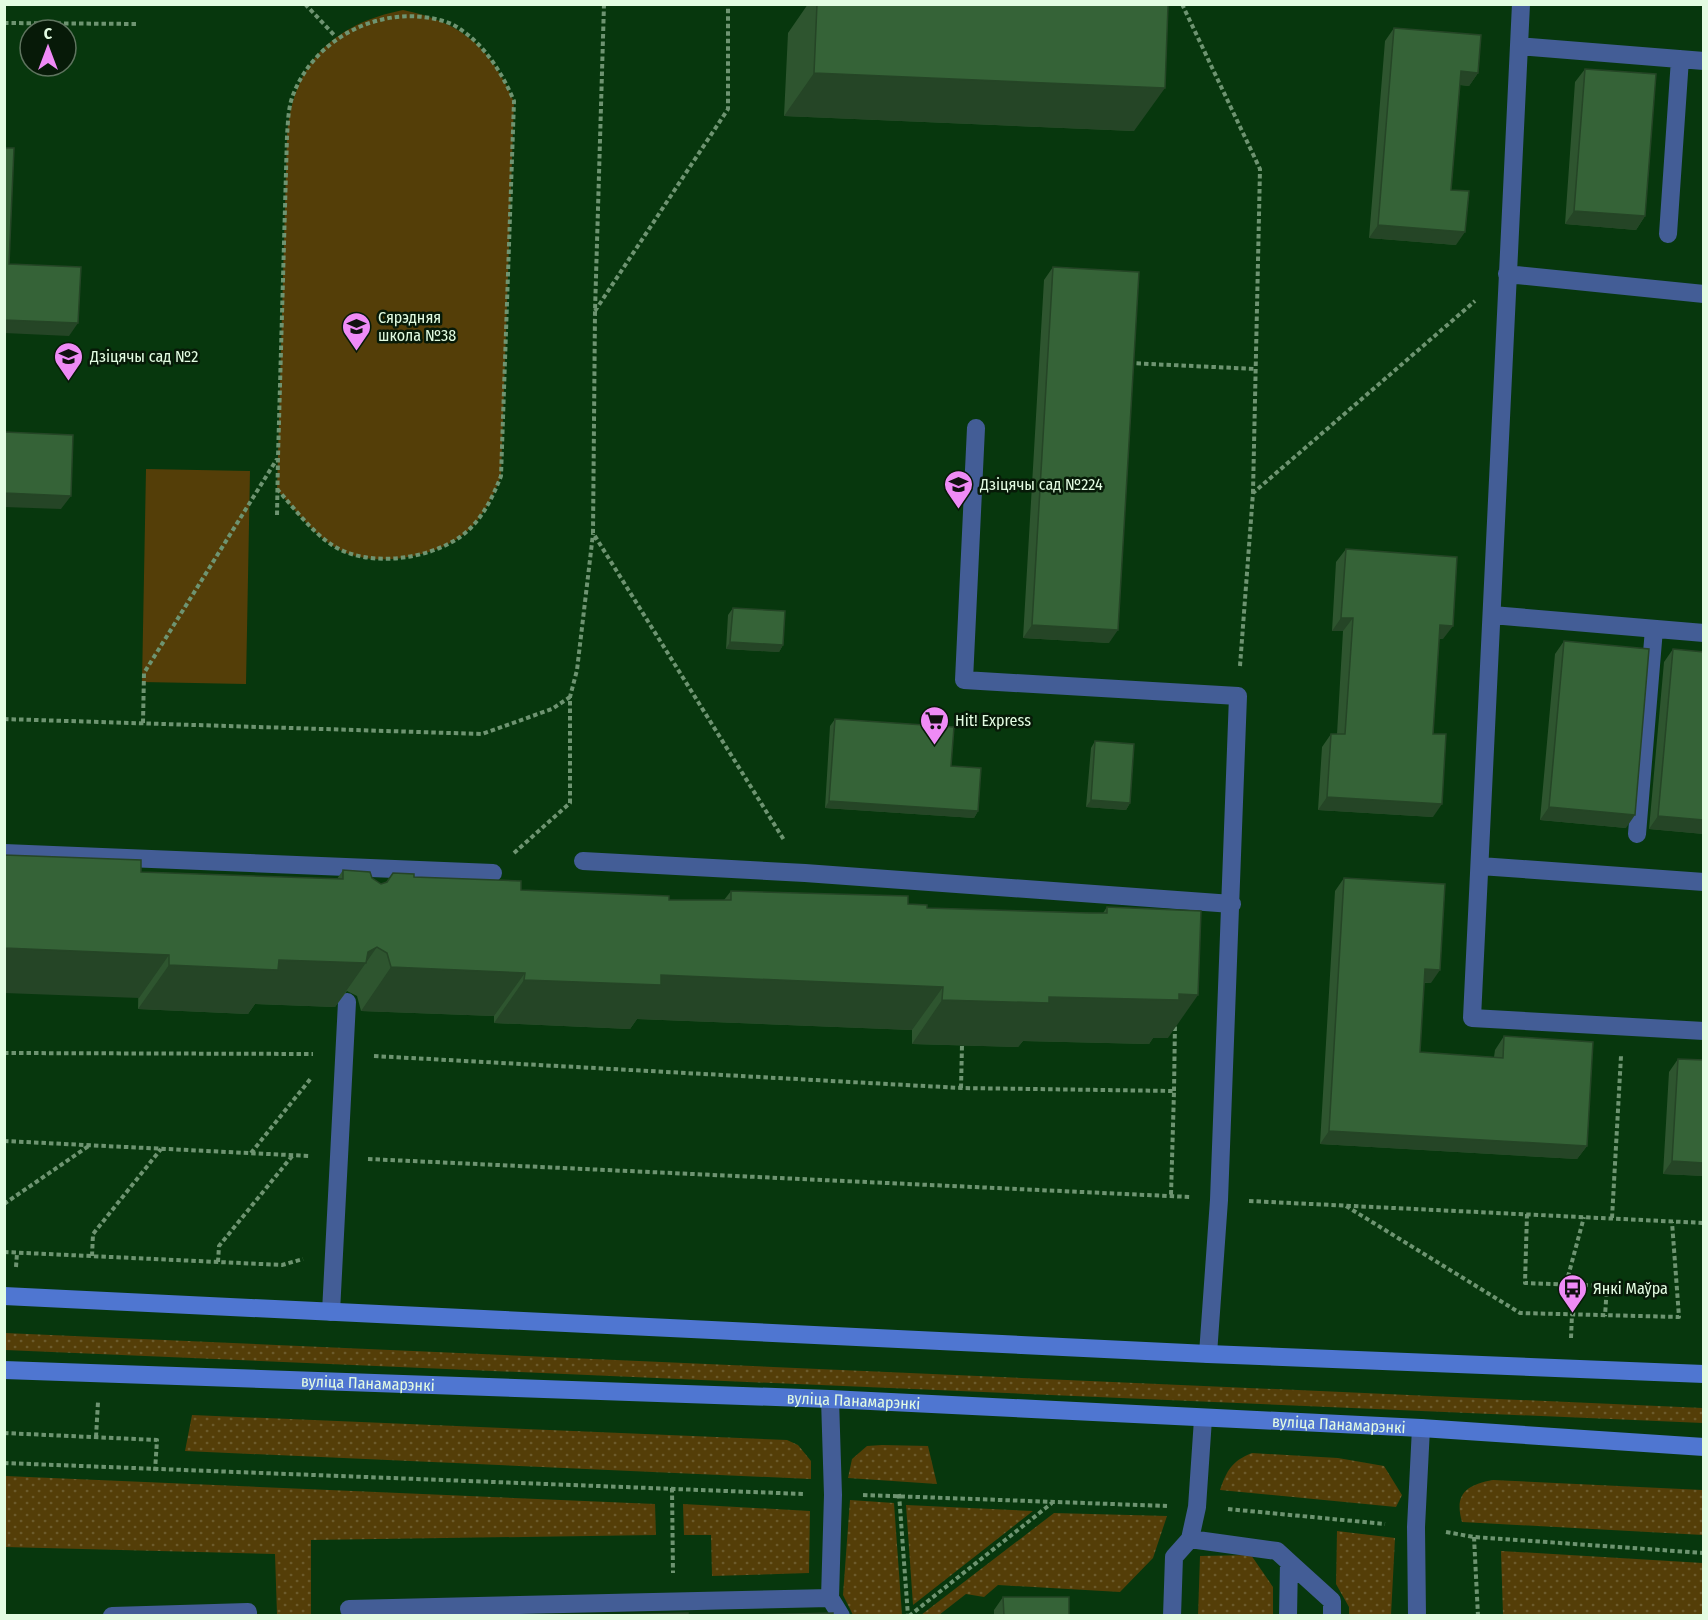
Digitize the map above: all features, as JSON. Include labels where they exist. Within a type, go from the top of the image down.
[{"type":"main road","points":[[4,1296],[1208,1354],[1704,1374]]},
{"type":"main road","name":"вуліца Панамарэнкі","points":[[4,1370],[830,1399],[1421,1428],[1704,1447]]},
{"type":"lane","points":[[1521,4],[1472,1018],[1704,1031]]},
{"type":"lane","points":[[1519,46],[1704,61]]},
{"type":"lane","points":[[1668,234],[1680,59]]},
{"type":"lane","points":[[1507,274],[1704,294]]},
{"type":"lane","points":[[976,428],[964,680],[1238,696],[1232,904],[1219,1200],[1208,1354]]},
{"type":"lane","points":[[1492,615],[1704,633]]},
{"type":"lane","points":[[1637,834],[1654,629]]},
{"type":"lane","points":[[4,853],[493,873]]},
{"type":"lane","points":[[583,861],[805,873],[1232,904]]},
{"type":"lane","points":[[1480,866],[1704,882]]},
{"type":"lane","points":[[352,868],[352,891]]},
{"type":"lane","points":[[332,1312],[339,1157],[338,1054],[347,1002]]},
{"type":"lane","points":[[830,1399],[832,1495],[830,1598],[841,1616]]},
{"type":"lane","points":[[1172,1616],[1174,1557],[1190,1539],[1197,1507],[1203,1419]]},
{"type":"lane","points":[[1417,1616],[1416,1527],[1421,1428]]},
{"type":"lane","points":[[1190,1539],[1277,1551],[1332,1601],[1332,1616]]},
{"type":"lane","points":[[1288,1616],[1289,1562]]},
{"type":"lane","points":[[349,1609],[830,1598]]},
{"type":"lane","points":[[112,1616],[248,1612],[248,1616]]},
{"type":"path","points":[[305,4],[336,37]]},
{"type":"path","points":[[493,873],[570,803],[570,697],[577,670],[593,533],[595,311],[604,4]]},
{"type":"path","points":[[595,311],[728,109],[728,4]]},
{"type":"path","points":[[1182,4],[1260,169],[1253,493],[1238,696]]},
{"type":"path","points":[[277,489],[330,544],[343,551],[367,557],[391,558],[415,555],[460,537],[477,521],[492,500],[501,476],[514,101],[504,77],[473,39],[452,24],[429,15],[403,10],[357,22],[336,37],[304,73],[293,96],[289,113],[277,489],[277,516]]},
{"type":"path","points":[[4,23],[139,24]]},
{"type":"path","points":[[1253,493],[1507,274]]},
{"type":"path","points":[[1125,363],[1256,369]]},
{"type":"path","points":[[143,723],[144,673],[278,457]]},
{"type":"path","points":[[593,533],[805,873]]},
{"type":"path","points":[[4,719],[482,734],[552,709],[570,697]]},
{"type":"path","points":[[1171,1196],[1175,1012]]},
{"type":"path","points":[[1612,1218],[1623,1025]]},
{"type":"path","points":[[961,1088],[962,1045]]},
{"type":"path","points":[[4,1053],[338,1054],[961,1088],[1174,1091]]},
{"type":"path","points":[[250,1153],[338,1054]]},
{"type":"path","points":[[4,1141],[1704,1223]]},
{"type":"path","points":[[4,1204],[90,1145]]},
{"type":"path","points":[[92,1256],[93,1234],[161,1148]]},
{"type":"path","points":[[218,1262],[219,1246],[293,1155]]},
{"type":"path","points":[[1345,1206],[1520,1313],[1679,1317],[1672,1222]]},
{"type":"path","points":[[1527,1214],[1525,1282],[1607,1286],[1605,1316]]},
{"type":"path","points":[[1566,1284],[1584,1217]]},
{"type":"path","points":[[4,1252],[282,1265]]},
{"type":"path","points":[[4,1432],[158,1440],[155,1471]]},
{"type":"path","points":[[672,1488],[674,1603]]},
{"type":"path","points":[[899,1494],[909,1616]]},
{"type":"path","points":[[909,1616],[1053,1502]]},
{"type":"path","points":[[1474,1537],[1478,1616]]},
{"type":"shaded area","points":[[403,10],[442,22],[472,40],[495,66],[514,102],[501,476],[485,509],[460,537],[418,555],[368,559],[331,545],[306,523],[277,490],[287,136],[298,87],[308,68],[321,51],[356,25],[378,16]]},
{"type":"shaded area","points":[[146,469],[250,471],[246,684],[142,682]]},
{"type":"shaded area","points":[[5,1333],[1703,1408],[1703,1423],[5,1350]]},
{"type":"shaded area","points":[[192,1415],[787,1440],[798,1445],[811,1461],[811,1479],[185,1451]]},
{"type":"shaded area","points":[[867,1446],[928,1446],[937,1484],[848,1478],[852,1459]]},
{"type":"shaded area","points":[[1252,1453],[1338,1458],[1384,1466],[1402,1495],[1396,1507],[1220,1490],[1231,1467]]},
{"type":"shaded area","points":[[5,1476],[655,1504],[656,1535],[311,1540],[311,1615],[277,1615],[275,1554],[5,1547]]},
{"type":"shaded area","points":[[1493,1480],[1703,1490],[1703,1535],[1462,1522],[1460,1504],[1464,1492],[1476,1485]]},
{"type":"shaded area","points":[[850,1500],[894,1503],[902,1615],[853,1615],[843,1595]]},
{"type":"shaded area","points":[[683,1504],[810,1511],[809,1573],[712,1576],[711,1535],[684,1535]]},
{"type":"shaded area","points":[[906,1505],[1033,1511],[913,1605]]},
{"type":"shaded area","points":[[1054,1513],[1167,1516],[1153,1558],[1120,1592],[998,1585],[984,1597],[966,1594],[939,1615],[921,1615]]},
{"type":"shaded area","points":[[1337,1531],[1395,1538],[1391,1615],[1349,1615],[1349,1607],[1336,1584]]},
{"type":"shaded area","points":[[1501,1551],[1703,1563],[1703,1615],[1503,1615]]},
{"type":"shaded area","points":[[1251,1555],[1273,1587],[1273,1615],[1198,1616],[1200,1556]]},
{"type":"building","points":[[817,4],[1168,5],[1165,88],[814,73]]},
{"type":"building","points":[[1394,28],[1481,35],[1478,73],[1461,71],[1451,190],[1469,191],[1465,232],[1378,225]]},
{"type":"building","points":[[1585,69],[1656,74],[1645,216],[1574,211]]},
{"type":"building","points":[[4,148],[14,148],[9,264],[81,267],[78,323],[4,320]]},
{"type":"building","points":[[1053,267],[1139,272],[1118,630],[1032,625]]},
{"type":"building","points":[[4,432],[73,435],[71,496],[4,493]]},
{"type":"building","points":[[1346,549],[1457,557],[1453,626],[1440,625],[1433,734],[1446,734],[1442,804],[1327,797],[1331,734],[1345,734],[1353,618],[1341,618]]},
{"type":"building","points":[[733,608],[785,611],[783,645],[730,642]]},
{"type":"building","points":[[1564,641],[1649,649],[1635,815],[1549,807]]},
{"type":"building","points":[[1673,649],[1704,652],[1704,820],[1658,816]]},
{"type":"building","points":[[835,719],[954,727],[951,766],[981,768],[978,811],[829,801]]},
{"type":"building","points":[[1095,741],[1134,744],[1130,803],[1091,800]]},
{"type":"building","points":[[4,855],[141,860],[141,872],[343,879],[343,870],[370,872],[372,878],[381,884],[387,882],[393,873],[414,874],[414,877],[521,881],[521,890],[669,896],[669,900],[731,900],[731,891],[908,896],[908,904],[927,905],[927,908],[1089,913],[1107,913],[1107,907],[1201,911],[1198,995],[1179,994],[1179,1000],[1049,997],[1049,1003],[942,1000],[943,987],[661,975],[661,985],[524,980],[525,973],[391,967],[387,953],[377,947],[368,952],[366,963],[279,960],[278,970],[169,965],[169,955],[4,948]]},
{"type":"building","points":[[1344,878],[1445,884],[1440,970],[1425,969],[1420,1052],[1503,1058],[1504,1036],[1593,1042],[1587,1146],[1329,1131]]},
{"type":"building","points":[[1678,1059],[1704,1060],[1704,1163],[1672,1161]]},
{"type":"building","points":[[1003,1597],[1069,1597],[1069,1616],[1004,1616]]},
{"type":"building","points":[[688,1613],[688,1616],[573,1616]]},
{"type":"building","points":[[833,1613],[833,1616],[717,1616]]},
{"type":"place","name":"Сярэдняя школа №38","points":[[357,352]]},
{"type":"place","name":"Дзіцячы сад №2","points":[[69,382]]},
{"type":"place","name":"Дзіцячы сад №224","points":[[959,510]]},
{"type":"place","name":"Hit! Express","points":[[934,746]]},
{"type":"place","name":"Янкі Маўра","points":[[1572,1314]]}]
